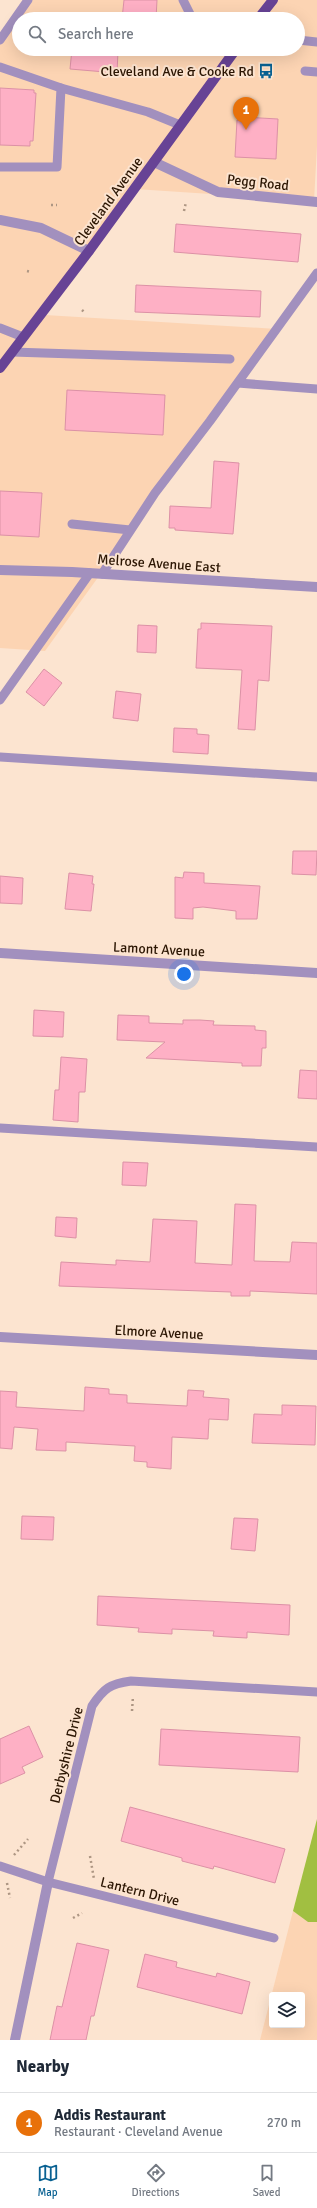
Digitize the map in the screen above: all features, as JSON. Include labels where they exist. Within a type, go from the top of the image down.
[{"type":"main road","points":[[264,12],[273,0]]},
{"type":"main road","name":"Cleveland Avenue","points":[[0,368],[89,251],[231,56]]},
{"type":"street","name":"Pegg Road","points":[[154,162],[218,192],[317,202]]},
{"type":"street","points":[[0,220],[41,228],[89,251]]},
{"type":"street","name":"Melrose Avenue East","points":[[0,570],[90,573],[317,587]]},
{"type":"street","name":"Lamont Avenue","points":[[0,953],[317,973]]},
{"type":"street","name":"Elmore Avenue","points":[[0,1337],[317,1355]]},
{"type":"street","name":"Derbyshire Drive","points":[[15,2040],[48,1882]]},
{"type":"lane","points":[[19,12],[28,0]]},
{"type":"lane","points":[[183,0],[189,12]]},
{"type":"lane","points":[[1,36],[12,21]]},
{"type":"lane","points":[[305,41],[317,42]]},
{"type":"lane","points":[[0,67],[62,88],[148,112],[180,125]]},
{"type":"lane","points":[[305,71],[317,72]]},
{"type":"lane","points":[[0,167],[57,167],[62,88]]},
{"type":"lane","points":[[102,574],[155,493],[238,383],[317,273]]},
{"type":"lane","points":[[0,328],[23,337]]},
{"type":"lane","points":[[12,352],[230,359]]},
{"type":"lane","points":[[238,383],[317,389]]},
{"type":"lane","points":[[72,524],[130,530]]},
{"type":"lane","points":[[0,700],[90,573]]},
{"type":"lane","points":[[0,757],[317,777]]},
{"type":"lane","points":[[0,1128],[317,1147]]},
{"type":"lane","name":"Derbyshire Drive","points":[[48,1882],[92,1706],[101,1692],[115,1683],[131,1681],[317,1692]]},
{"type":"lane","name":"Lantern Drive","points":[[0,1866],[48,1882],[274,1938]]},
{"type":"path","points":[[184,211],[186,202]]},
{"type":"path","points":[[53,207],[58,205]]},
{"type":"path","points":[[27,271],[31,272]]},
{"type":"path","points":[[132,1711],[133,1692]]},
{"type":"path","points":[[13,1857],[16,1851],[28,1839]]},
{"type":"path","points":[[90,1856],[94,1880]]},
{"type":"path","points":[[7,1877],[10,1898]]},
{"type":"path","points":[[73,1918],[82,1913]]},
{"type":"shaded area","points":[[29,0],[317,0],[317,146],[314,201],[135,189],[45,315],[277,329],[45,651],[0,648],[0,35],[12,21],[12,56],[305,56],[305,12],[19,12]]},
{"type":"shaded area","points":[[293,1911],[308,1922],[317,1922],[317,2040],[260,2040],[269,2005],[269,2028],[305,2028],[305,1992],[272,1992]]},
{"type":"green space","points":[[317,1819],[317,1922],[308,1922],[293,1911]]},
{"type":"building","points":[[124,0],[157,0],[156,12],[123,12]]},
{"type":"building","points":[[71,56],[118,56],[117,73],[70,69]]},
{"type":"building","points":[[0,88],[34,90],[34,93],[36,93],[33,141],[30,141],[30,146],[0,145]]},
{"type":"building","points":[[243,117],[278,119],[276,159],[235,157],[237,120],[243,120]]},
{"type":"building","points":[[176,224],[301,234],[298,262],[174,252]]},
{"type":"building","points":[[136,285],[261,291],[260,317],[135,312]]},
{"type":"building","points":[[67,390],[165,395],[163,435],[65,430]]},
{"type":"building","points":[[214,461],[239,463],[233,534],[175,530],[175,528],[169,528],[170,506],[211,508]]},
{"type":"building","points":[[0,491],[42,493],[39,537],[0,535]]},
{"type":"building","points":[[201,623],[272,626],[269,681],[258,680],[255,730],[238,729],[242,670],[196,668],[198,629],[201,629]]},
{"type":"building","points":[[138,625],[157,626],[156,653],[137,652]]},
{"type":"building","points":[[44,669],[62,683],[44,706],[26,692]]},
{"type":"building","points":[[116,691],[141,694],[138,721],[113,718]]},
{"type":"building","points":[[174,728],[197,729],[197,734],[209,735],[208,754],[173,752]]},
{"type":"building","points":[[293,851],[317,851],[316,875],[292,874]]},
{"type":"building","points":[[184,872],[204,873],[204,883],[260,886],[257,919],[236,919],[236,911],[203,907],[193,908],[193,919],[175,918],[175,877],[183,878]]},
{"type":"building","points":[[69,873],[93,876],[92,884],[94,884],[91,911],[65,909]]},
{"type":"building","points":[[0,876],[23,878],[22,904],[0,903]]},
{"type":"building","points":[[34,1010],[64,1012],[63,1037],[33,1036]]},
{"type":"building","points":[[118,1015],[149,1016],[149,1023],[183,1024],[183,1020],[200,1020],[214,1021],[213,1025],[255,1026],[255,1030],[266,1031],[266,1048],[262,1048],[261,1066],[242,1066],[242,1063],[146,1058],[165,1042],[117,1040]]},
{"type":"building","points":[[61,1057],[87,1059],[85,1092],[79,1092],[78,1122],[53,1120],[55,1090],[59,1090]]},
{"type":"building","points":[[300,1070],[317,1071],[317,1099],[298,1098]]},
{"type":"building","points":[[123,1162],[148,1163],[146,1186],[122,1185]]},
{"type":"building","points":[[235,1204],[256,1205],[254,1261],[290,1262],[292,1242],[317,1243],[317,1294],[250,1291],[250,1296],[231,1296],[231,1292],[59,1286],[61,1262],[116,1265],[116,1260],[150,1262],[153,1219],[197,1221],[195,1263],[232,1265]]},
{"type":"building","points":[[56,1217],[77,1218],[76,1238],[55,1236]]},
{"type":"building","points":[[85,1387],[109,1389],[109,1394],[127,1395],[127,1403],[187,1406],[188,1390],[204,1391],[203,1397],[229,1399],[228,1420],[209,1419],[208,1439],[172,1437],[171,1469],[147,1467],[147,1462],[134,1461],[135,1446],[66,1442],[66,1451],[36,1450],[38,1429],[14,1427],[12,1449],[0,1448],[0,1391],[17,1392],[16,1407],[84,1411]]},
{"type":"building","points":[[282,1405],[316,1406],[315,1445],[252,1443],[254,1414],[282,1415]]},
{"type":"building","points":[[22,1516],[54,1517],[53,1540],[21,1539]]},
{"type":"building","points":[[234,1518],[258,1519],[255,1551],[231,1549]]},
{"type":"building","points":[[98,1596],[290,1605],[289,1635],[247,1632],[247,1638],[213,1636],[214,1631],[172,1629],[172,1634],[138,1632],[139,1628],[97,1625]]},
{"type":"building","points":[[29,1726],[43,1757],[22,1767],[25,1773],[0,1784],[0,1739]]},
{"type":"building","points":[[161,1729],[300,1737],[298,1772],[159,1765]]},
{"type":"building","points":[[130,1807],[285,1849],[275,1883],[214,1866],[213,1869],[182,1861],[182,1858],[121,1841]]},
{"type":"building","points":[[77,1943],[109,1950],[94,2016],[91,2016],[86,2040],[50,2040],[57,2006],[62,2007]]},
{"type":"building","points":[[145,1954],[177,1962],[176,1967],[216,1977],[217,1973],[250,1982],[242,2014],[137,1987]]},
{"type":"place","name":"Cleveland Ave & Cooke Rd","points":[[266,71]]},
{"type":"place","name":"Addis Restaurant","points":[[246,130]]}]
